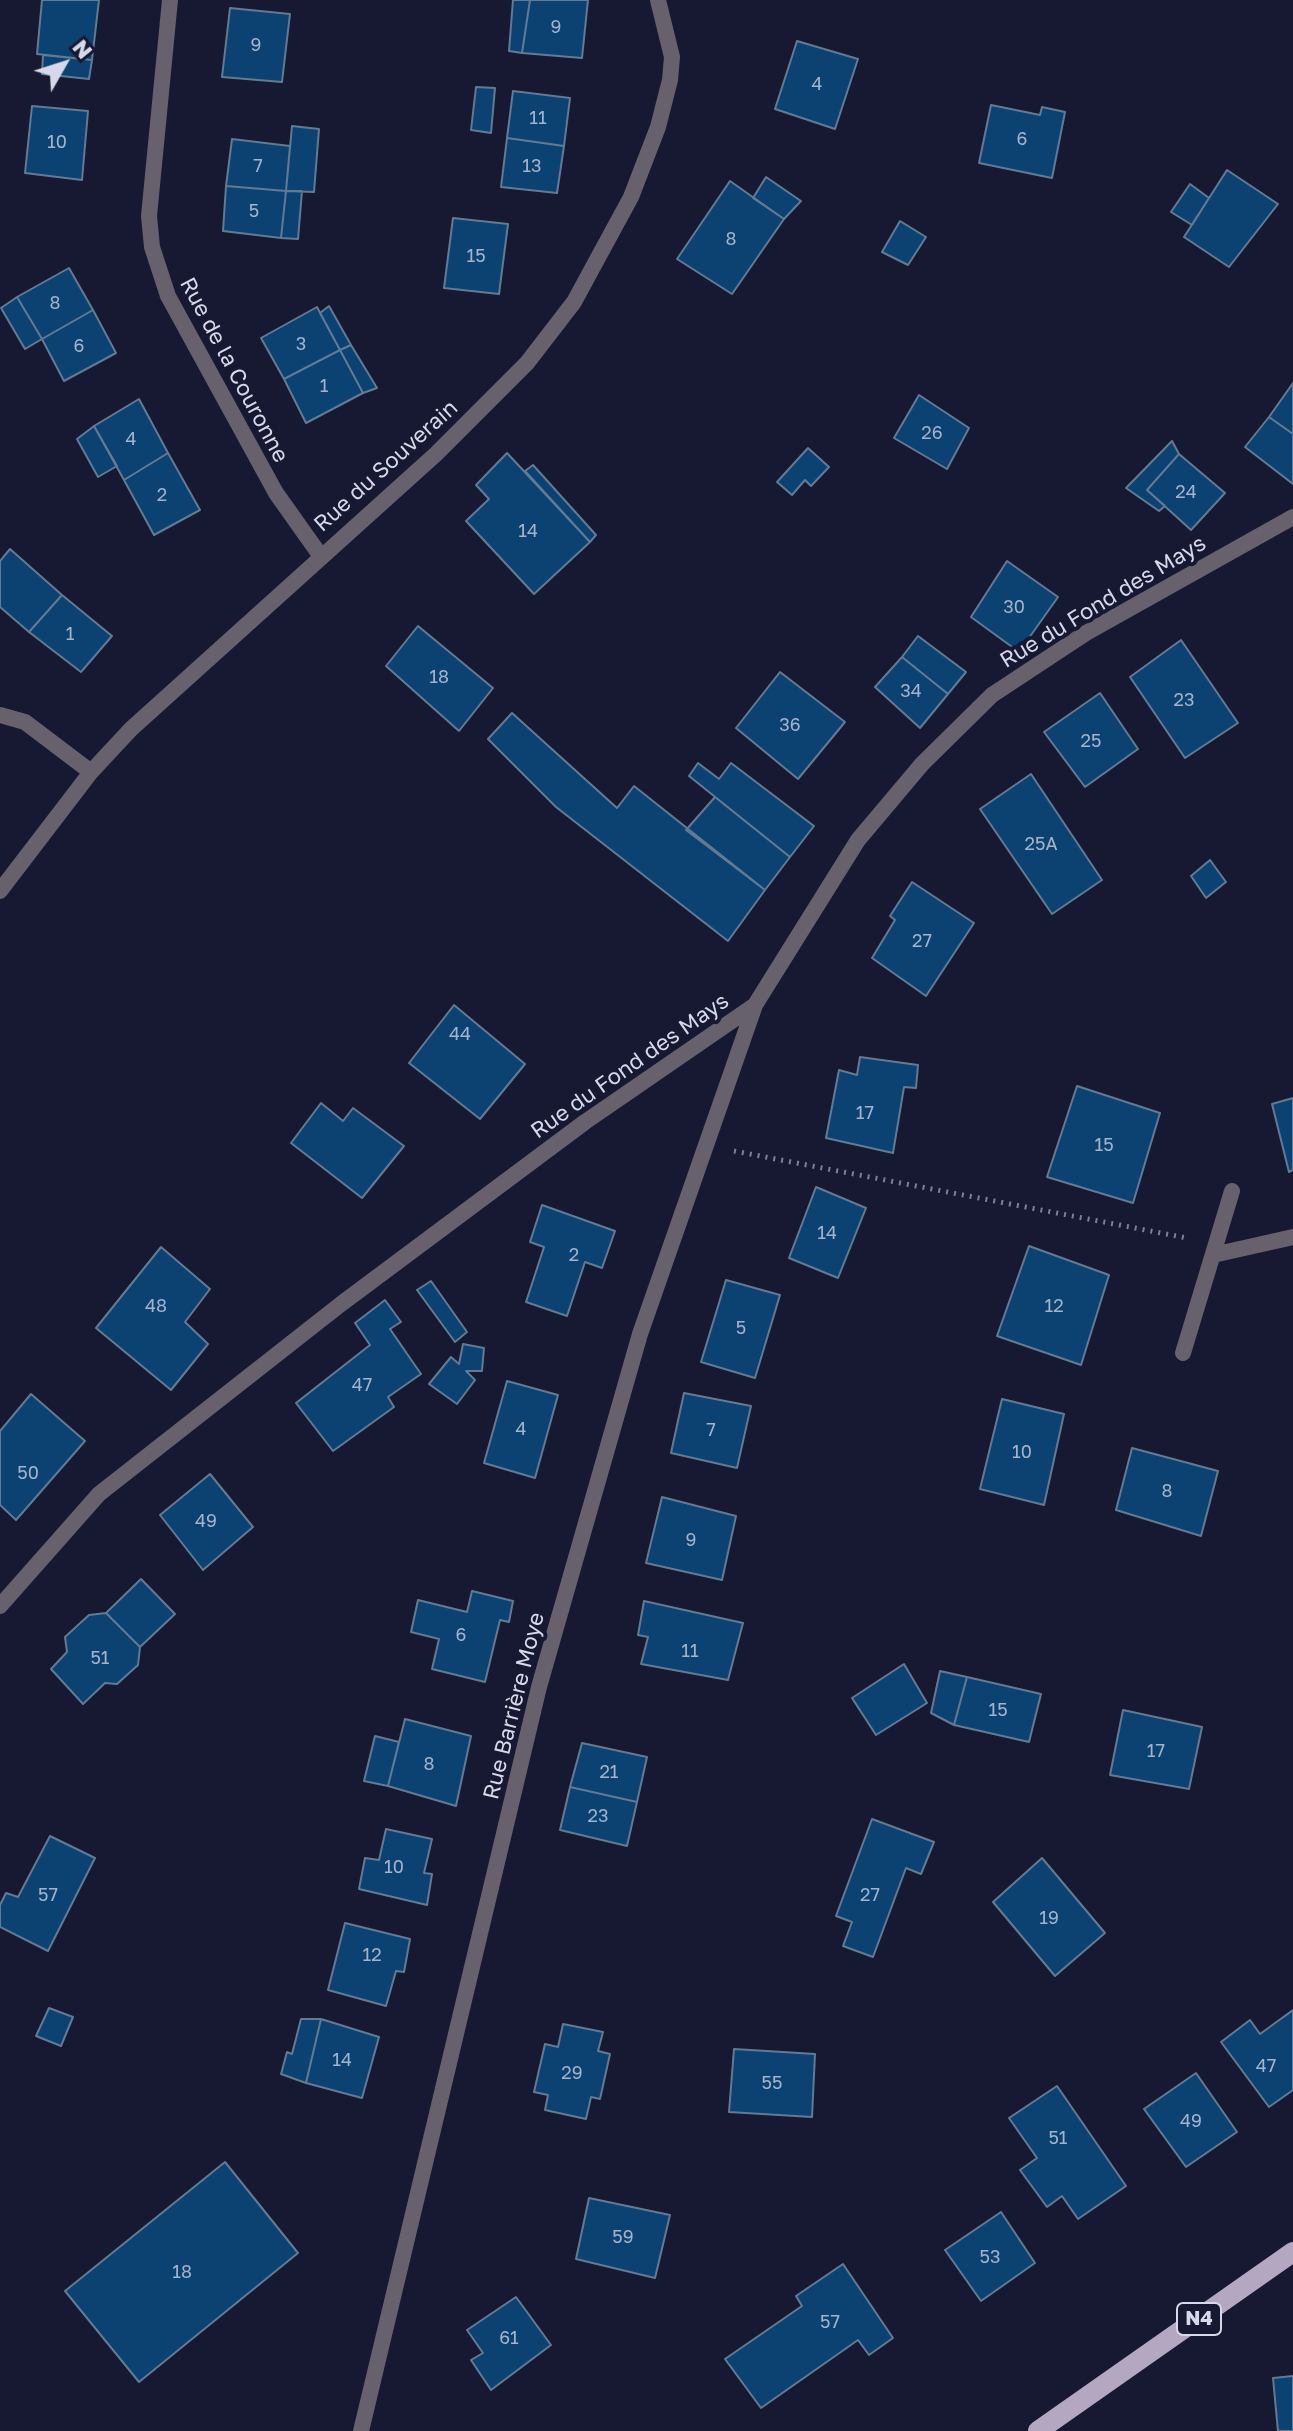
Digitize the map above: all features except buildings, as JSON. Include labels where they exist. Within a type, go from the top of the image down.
[{"type":"main road","name":"N4","points":[[1038,2431],[1293,2252]]},
{"type":"street","name":"Rue de la Couronne","points":[[170,0],[149,216],[157,270],[168,296],[276,493],[320,555]]},
{"type":"street","name":"Rue du Souverain","points":[[0,891],[91,772],[160,700],[260,614],[320,555],[353,531],[505,386],[574,302],[631,197],[658,127],[670,80],[672,57],[658,0]]},
{"type":"street","name":"Rue du Fond des Mays","points":[[0,1606],[99,1494],[341,1304],[573,1131],[755,1005],[858,840],[922,764],[992,695],[1086,633],[1293,517]]},
{"type":"street","points":[[0,715],[25,722],[91,772]]},
{"type":"street","name":"Rue Barrière Moye","points":[[361,2431],[539,1687],[640,1334],[755,1005]]},
{"type":"street","points":[[1183,1353],[1232,1191]]},
{"type":"street","points":[[1215,1249],[1293,1237]]},
{"type":"path","points":[[706,1146],[1215,1249]]}]
